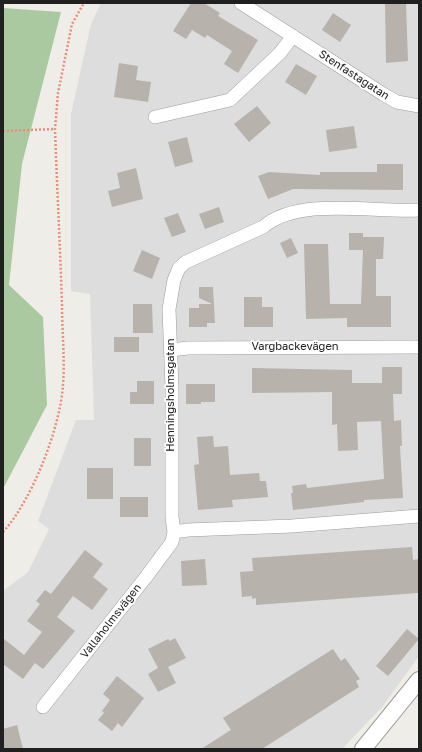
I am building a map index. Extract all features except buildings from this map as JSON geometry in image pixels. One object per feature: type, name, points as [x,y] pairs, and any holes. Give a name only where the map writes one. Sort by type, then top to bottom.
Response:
[{"type":"street","name":"Stenfastagatan","points":[[241,3],[397,102],[419,106]]},
{"type":"street","points":[[155,117],[230,100],[280,53],[293,36]]},
{"type":"street","name":"Henningsholmsgatan","points":[[174,532],[172,517],[171,350],[169,309],[174,280],[179,268],[191,258],[263,227],[271,220],[311,208],[419,210]]},
{"type":"street","name":"Vargbackevägen","points":[[171,350],[188,348],[419,347]]},
{"type":"street","points":[[174,532],[188,530],[292,526],[419,516]]},
{"type":"street","name":"Vallaholmsvägen","points":[[42,707],[146,577],[172,542],[174,532]]},
{"type":"street","points":[[363,749],[419,680]]},
{"type":"path","points":[[3,532],[11,524],[24,502],[42,466],[51,442],[63,387],[55,129],[58,93],[72,24],[84,3]]},
{"type":"path","points":[[3,131],[55,129]]},
{"type":"shaded area","points":[[101,3],[419,3],[419,656],[383,706],[342,749],[3,749],[3,591],[28,572],[49,529],[38,521],[76,420],[94,420],[90,294],[71,291],[71,114],[91,24]]},
{"type":"green space","points":[[3,8],[61,12],[22,164],[9,285],[43,317],[47,405],[3,489]]}]
